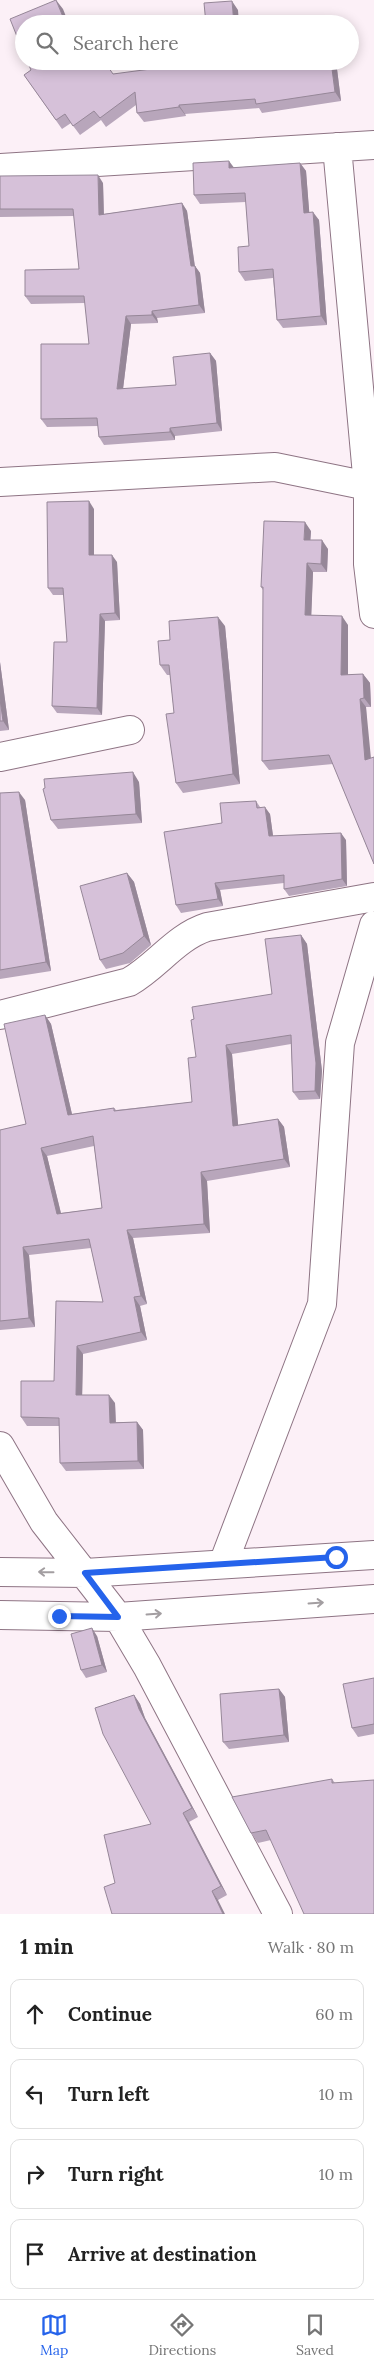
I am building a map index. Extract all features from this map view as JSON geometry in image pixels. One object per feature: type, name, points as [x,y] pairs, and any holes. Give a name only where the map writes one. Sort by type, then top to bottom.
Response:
[{"type":"street","points":[[0,168],[374,145]]},
{"type":"street","points":[[337,147],[368,486],[368,564],[374,614]]},
{"type":"street","points":[[0,482],[275,467],[368,486]]},
{"type":"street","points":[[0,757],[130,730]]},
{"type":"street","points":[[0,1015],[128,982],[147,972],[190,933],[207,927],[374,897]]},
{"type":"street","points":[[223,1564],[322,1304],[340,1044],[374,925]]},
{"type":"street","points":[[0,1446],[44,1522],[118,1617],[278,1914]]},
{"type":"street","points":[[0,1572],[85,1573],[374,1555]]},
{"type":"street","points":[[0,1615],[118,1617],[374,1599]]},
{"type":"building","points":[[56,0],[62,15],[20,15]]},
{"type":"building","points":[[232,1],[233,15],[205,15],[204,3]]},
{"type":"building","points":[[15,17],[15,32],[10,19]]},
{"type":"building","points":[[31,70],[110,70],[113,74],[143,70],[332,70],[335,92],[256,104],[255,99],[179,105],[179,107],[137,113],[135,92],[100,118],[94,111],[73,126],[65,114],[56,120],[24,75]]},
{"type":"building","points":[[229,161],[229,168],[300,163],[304,213],[313,212],[321,316],[277,320],[273,269],[239,272],[238,247],[249,246],[245,193],[194,195],[193,163]]},
{"type":"building","points":[[98,175],[99,215],[182,203],[191,266],[195,266],[199,305],[152,311],[152,315],[126,316],[117,389],[176,385],[173,357],[210,353],[217,423],[170,428],[170,432],[99,437],[97,418],[41,419],[41,344],[89,344],[84,296],[25,296],[25,270],[79,269],[73,209],[0,209],[0,176]]},
{"type":"building","points":[[89,501],[89,555],[112,555],[115,613],[100,614],[97,708],[52,706],[54,642],[67,642],[63,588],[48,588],[47,502]]},
{"type":"building","points":[[264,521],[305,522],[304,540],[322,540],[321,564],[307,563],[305,615],[342,616],[341,675],[363,674],[364,698],[360,699],[365,760],[374,757],[374,864],[329,755],[262,761],[263,587],[261,587]]},
{"type":"building","points":[[218,617],[233,774],[176,783],[166,714],[174,713],[169,665],[160,665],[158,641],[170,640],[169,621]]},
{"type":"building","points":[[0,699],[3,721],[0,721]]},
{"type":"building","points":[[133,772],[136,814],[51,820],[43,789],[45,788],[44,779]]},
{"type":"building","points":[[19,792],[46,962],[0,970],[0,793]]},
{"type":"building","points":[[256,801],[257,808],[265,807],[269,836],[341,833],[342,879],[284,889],[284,875],[215,883],[218,899],[176,905],[164,832],[222,823],[220,803]]},
{"type":"building","points":[[127,873],[144,936],[123,953],[100,960],[80,886]]},
{"type":"building","points":[[301,935],[316,1063],[315,1091],[293,1092],[291,1035],[226,1045],[233,1126],[278,1119],[284,1159],[201,1172],[204,1224],[127,1230],[141,1296],[134,1297],[141,1332],[77,1346],[76,1395],[109,1395],[110,1423],[137,1422],[138,1461],[60,1463],[59,1418],[21,1417],[21,1381],[54,1381],[56,1301],[103,1302],[89,1239],[23,1247],[29,1318],[0,1321],[0,1130],[26,1124],[4,1024],[45,1015],[68,1115],[114,1108],[114,1111],[192,1102],[188,1058],[196,1057],[191,1020],[194,1019],[192,1007],[272,994],[265,939]],"holes":[[[93,1136],[102,1208],[57,1214],[41,1148]]]},
{"type":"building","points":[[92,1628],[102,1665],[81,1670],[71,1634]]},
{"type":"building","points":[[374,1678],[374,1724],[352,1728],[343,1684]]},
{"type":"building","points":[[279,1689],[284,1735],[223,1742],[220,1694]]},
{"type":"building","points":[[134,1695],[139,1709],[192,1808],[183,1813],[221,1886],[212,1891],[223,1914],[112,1914],[104,1887],[115,1883],[104,1835],[151,1824],[103,1734],[95,1708]]},
{"type":"building","points":[[332,1779],[332,1783],[374,1780],[374,1914],[304,1914],[266,1830],[251,1833],[232,1797]]},
{"type":"route","points":[[59,1616],[118,1617],[85,1573],[336,1557]]}]
